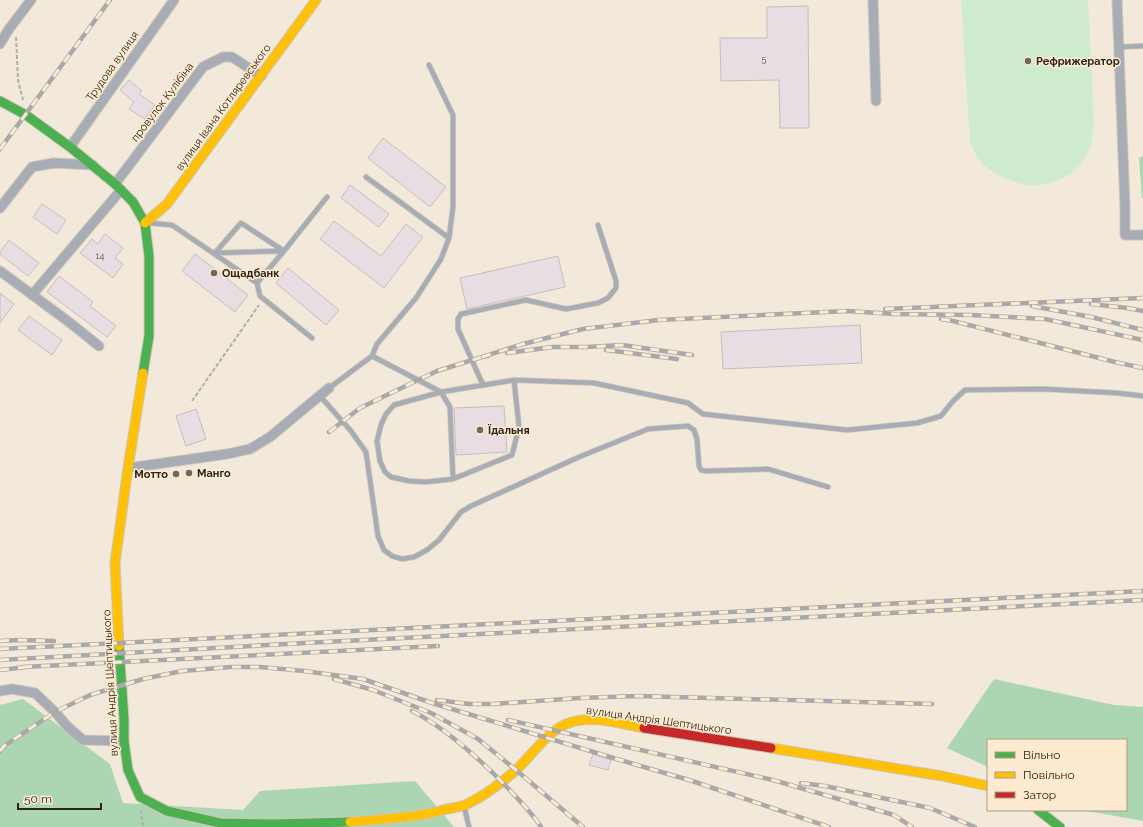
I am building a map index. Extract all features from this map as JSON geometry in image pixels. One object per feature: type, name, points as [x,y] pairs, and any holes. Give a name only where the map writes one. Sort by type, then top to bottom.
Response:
[{"type":"main road","name":"вулиця Івана Котляревського","points":[[145,223],[167,204],[316,0]]},
{"type":"main road","name":"вулиця Андрія Шептицького","points":[[0,101],[26,115],[93,165],[133,202],[145,223],[149,256],[149,336],[128,468],[115,563],[124,741],[128,770],[140,797],[167,811],[220,823],[340,823],[402,818],[433,813],[464,805],[483,795],[516,770],[554,731],[565,724],[580,720],[596,720],[934,774],[987,786]]},
{"type":"main road","points":[[1039,811],[1060,827]]},
{"type":"street","points":[[0,44],[9,29],[32,0]]},
{"type":"street","name":"Трудова вулиця","points":[[70,147],[174,0]]},
{"type":"street","points":[[873,0],[876,101]]},
{"type":"street","points":[[1117,0],[1125,235],[1143,235]]},
{"type":"street","name":"провулок Кулібіна","points":[[118,187],[203,66],[223,57],[232,58],[261,76]]},
{"type":"street","points":[[0,208],[32,166],[54,163],[93,165]]},
{"type":"street","points":[[32,295],[118,187]]},
{"type":"street","points":[[0,271],[100,346]]},
{"type":"street","points":[[128,468],[227,454],[250,448],[270,438],[329,388]]},
{"type":"street","points":[[0,691],[12,689],[35,693],[68,727],[83,740],[124,741]]},
{"type":"lane","points":[[1119,47],[1143,46]]},
{"type":"lane","points":[[329,388],[372,356],[377,344],[416,298],[441,259],[449,238],[453,207],[453,115],[429,65]]},
{"type":"lane","points":[[366,177],[449,238]]},
{"type":"lane","points":[[257,283],[327,198]]},
{"type":"lane","points":[[215,253],[241,222],[284,251]]},
{"type":"lane","points":[[145,223],[172,225],[215,253],[257,283],[260,296],[312,338]]},
{"type":"lane","points":[[482,385],[458,329],[458,319],[461,314],[526,300],[566,309],[598,303],[608,298],[616,288],[616,282],[598,225]]},
{"type":"lane","points":[[215,253],[284,251]]},
{"type":"lane","points":[[372,356],[441,392],[450,407],[453,479]]},
{"type":"lane","points":[[514,380],[519,427],[512,455],[453,479],[426,482],[408,481],[391,477],[385,472],[380,461],[377,441],[381,425],[386,414],[394,405],[441,392],[514,380],[594,383],[688,403],[703,414],[847,430],[918,424],[940,416],[965,390],[1044,389],[1143,396]]},
{"type":"lane","points":[[320,396],[351,431],[366,452],[378,536],[384,550],[392,556],[402,558],[414,557],[427,550],[439,540],[461,512],[471,506],[579,457],[648,429],[688,426],[694,430],[697,439],[699,466],[701,470],[768,469],[828,487]]},
{"type":"lane","points":[[464,805],[469,827]]},
{"type":"path","points":[[9,29],[15,34],[18,80],[26,115]]},
{"type":"path","points":[[192,401],[263,299]]},
{"type":"green space","name":"Рефрижератор","points":[[961,0],[1088,0],[1094,123],[1090,148],[1086,157],[1072,173],[1056,181],[1040,185],[1031,185],[1008,180],[1000,176],[984,165],[977,157],[970,142]]},
{"type":"green space","points":[[1143,156],[1143,198],[1142,198],[1139,158]]},
{"type":"green space","points":[[994,679],[1114,705],[1143,707],[1143,821],[1088,811],[1127,811],[1127,739],[987,739],[987,767],[947,748]]},
{"type":"green space","points":[[23,699],[110,764],[123,803],[243,810],[260,791],[415,781],[454,827],[0,827],[0,705]]},
{"type":"building","points":[[808,6],[809,128],[780,128],[779,80],[721,81],[720,38],[767,38],[767,7]]},
{"type":"building","points":[[129,80],[142,91],[139,94],[155,105],[145,119],[129,109],[134,102],[120,90]]},
{"type":"building","points":[[383,138],[446,187],[430,207],[368,158]]},
{"type":"building","points":[[350,185],[389,214],[379,227],[341,198]]},
{"type":"building","points":[[42,204],[66,220],[57,234],[33,217]]},
{"type":"building","points":[[334,221],[381,256],[406,224],[423,237],[384,288],[320,239]]},
{"type":"building","points":[[105,234],[123,248],[115,258],[123,264],[113,278],[80,253],[92,239],[98,244]]},
{"type":"building","points":[[9,240],[39,263],[28,276],[0,254]]},
{"type":"building","points":[[195,254],[248,295],[235,312],[182,271]]},
{"type":"building","points":[[558,256],[565,287],[467,309],[460,278]]},
{"type":"building","points":[[288,268],[339,310],[326,325],[276,283]]},
{"type":"building","points":[[59,276],[93,302],[90,306],[116,326],[107,337],[47,292]]},
{"type":"building","points":[[0,293],[14,304],[0,323]]},
{"type":"building","points":[[29,316],[62,340],[52,355],[18,330]]},
{"type":"building","points":[[860,325],[862,363],[723,369],[721,332]]},
{"type":"building","name":"Їдальня","points":[[504,406],[507,452],[456,455],[454,408]]},
{"type":"building","points":[[196,409],[206,439],[186,446],[176,416]]},
{"type":"building","points":[[593,754],[611,760],[608,770],[589,765]]},
{"type":"railway","points":[[0,149],[110,0]]},
{"type":"railway","points":[[885,309],[1143,298]]},
{"type":"railway","points":[[1091,304],[1143,311]]},
{"type":"railway","points":[[1032,306],[1091,317],[1143,330]]},
{"type":"railway","points":[[482,357],[523,344],[583,329],[659,320],[848,311],[1045,319],[1143,340]]},
{"type":"railway","points":[[941,319],[1143,368]]},
{"type":"railway","points":[[507,353],[553,347],[622,345],[692,355]]},
{"type":"railway","points":[[606,350],[677,359]]},
{"type":"railway","points":[[329,432],[360,408],[418,380],[437,371],[488,356]]},
{"type":"railway","points":[[0,649],[1143,591]]},
{"type":"railway","points":[[0,660],[1143,600]]},
{"type":"railway","points":[[0,641],[54,641]]},
{"type":"railway","points":[[23,667],[438,646]]},
{"type":"railway","points":[[0,670],[27,667]]},
{"type":"railway","points":[[0,751],[4,746],[55,712],[90,695],[143,679],[182,671],[231,667],[260,667],[304,671],[363,679],[432,703],[689,780],[829,827]]},
{"type":"railway","points":[[334,679],[373,690],[431,713],[478,739],[583,827]]},
{"type":"railway","points":[[437,700],[469,704],[493,704],[638,696],[932,704]]},
{"type":"railway","points":[[412,711],[436,725],[470,752],[517,798],[541,827]]},
{"type":"railway","points":[[508,720],[773,780],[894,815],[912,827]]},
{"type":"railway","points":[[801,783],[825,786],[930,808],[975,827]]},
{"type":"traffic: fast","points":[[0,101],[26,115],[70,147],[115,184],[133,202],[145,223],[149,256],[149,336],[143,373]]},
{"type":"traffic: fast","points":[[119,646],[124,741],[128,770],[140,797],[167,811],[220,823],[274,824],[350,822]]},
{"type":"traffic: fast","points":[[1039,811],[1060,827]]},
{"type":"traffic: slow","points":[[145,223],[167,204],[316,0]]},
{"type":"traffic: slow","points":[[119,646],[115,563],[143,373]]},
{"type":"traffic: slow","points":[[350,822],[411,816],[435,812],[472,802],[503,781],[515,771],[544,740],[552,733],[570,722],[597,720],[644,728]]},
{"type":"traffic: slow","points":[[771,748],[942,776],[987,786]]},
{"type":"traffic: jam","points":[[644,728],[771,748]]},
{"type":"place","name":"Рефрижератор","points":[[1028,61]]},
{"type":"place","name":"Ощадбанк","points":[[214,273]]},
{"type":"place","name":"Їдальня","points":[[480,430]]},
{"type":"place","name":"Манго","points":[[189,473]]},
{"type":"place","name":"Мотто","points":[[176,474]]}]
